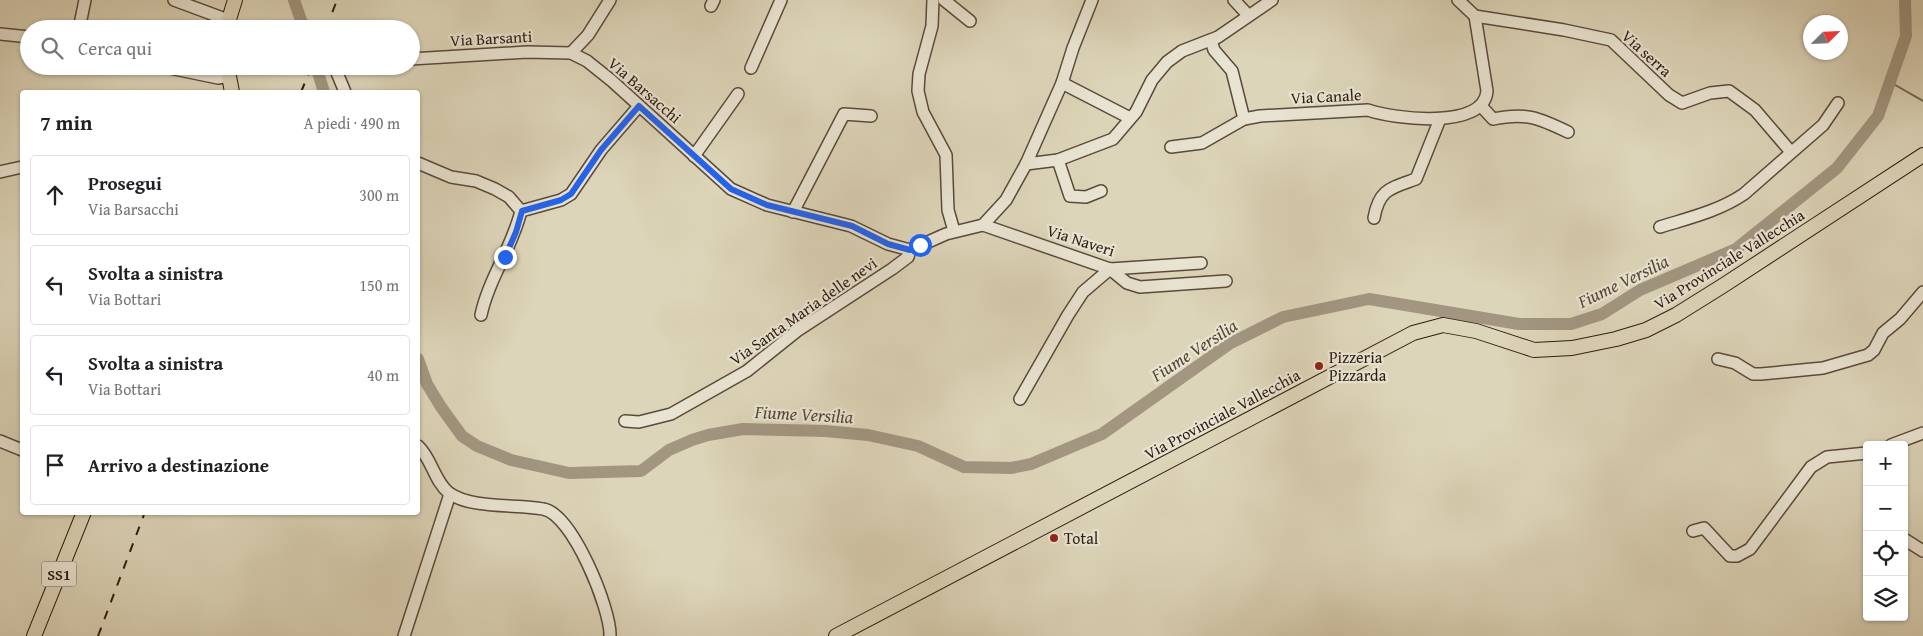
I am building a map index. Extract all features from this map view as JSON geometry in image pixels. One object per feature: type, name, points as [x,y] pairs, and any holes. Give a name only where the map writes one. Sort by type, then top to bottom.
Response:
[{"type":"main road","points":[[228,20],[235,0]]},
{"type":"main road","points":[[229,75],[232,90]]},
{"type":"main road","name":"Via Provinciale Vallecchia","points":[[836,636],[1413,333],[1443,325],[1476,331],[1534,350],[1572,348],[1616,339],[1646,330],[1676,315],[1724,285],[1923,155]]},
{"type":"main road","name":"SS1","points":[[34,636],[83,515]]},
{"type":"street","points":[[82,20],[85,0]]},
{"type":"street","points":[[174,0],[218,20]]},
{"type":"street","points":[[571,53],[588,35],[610,0]]},
{"type":"street","points":[[751,68],[781,0]]},
{"type":"street","points":[[933,0],[932,26],[919,74],[918,91],[923,112],[946,155],[948,210],[954,231]]},
{"type":"street","points":[[944,0],[970,22]]},
{"type":"street","points":[[983,226],[1006,200],[1026,164],[1062,83],[1073,48],[1092,0]]},
{"type":"street","points":[[1234,0],[1248,15]]},
{"type":"street","points":[[1026,164],[1058,160],[1114,139],[1136,112],[1160,68],[1182,51],[1211,40],[1272,0]]},
{"type":"street","points":[[1458,0],[1475,16],[1488,91],[1487,99],[1481,106],[1492,119],[1514,114],[1528,115],[1568,132]]},
{"type":"street","name":"Via serra","points":[[1475,16],[1564,30],[1611,40],[1675,100],[1682,103],[1720,91],[1730,91],[1756,110],[1791,152]]},
{"type":"street","points":[[0,34],[20,36]]},
{"type":"street","points":[[1211,40],[1214,50],[1232,71],[1244,119]]},
{"type":"street","name":"Via Barsanti","points":[[420,58],[527,52],[571,53]]},
{"type":"street","name":"Via Barsacchi","points":[[571,53],[586,61],[612,81],[731,189],[767,205],[852,226],[888,244],[910,250]]},
{"type":"street","points":[[204,75],[218,78],[222,75]]},
{"type":"street","points":[[338,75],[344,90]]},
{"type":"street","points":[[1062,83],[1130,118]]},
{"type":"street","points":[[694,156],[738,94]]},
{"type":"street","points":[[1660,227],[1730,203],[1744,194],[1823,125],[1838,103]]},
{"type":"street","points":[[522,211],[561,200],[571,194],[601,150],[639,106]]},
{"type":"street","name":"Via Canale","points":[[1171,147],[1202,143],[1244,119],[1368,110],[1383,115],[1440,119],[1476,112],[1481,106]]},
{"type":"street","points":[[793,212],[844,114],[871,116]]},
{"type":"street","points":[[1374,218],[1376,204],[1383,193],[1416,179],[1440,119]]},
{"type":"street","points":[[1058,160],[1070,196],[1086,197],[1101,190]]},
{"type":"street","points":[[420,164],[451,177],[476,181],[509,197],[522,211]]},
{"type":"street","points":[[0,172],[20,167]]},
{"type":"street","points":[[481,315],[484,298],[516,232],[522,211]]},
{"type":"street","name":"Via Santa Maria delle nevi","points":[[625,421],[639,422],[671,414],[747,370],[797,331],[892,269],[908,257],[910,250],[954,231],[983,226]]},
{"type":"street","name":"Via Naveri","points":[[983,226],[1110,269],[1201,263]]},
{"type":"street","points":[[1020,399],[1040,360],[1083,292],[1110,269],[1127,283],[1140,287],[1226,280]]},
{"type":"street","points":[[1718,359],[1735,363],[1753,374],[1761,374],[1823,368],[1868,355],[1874,350],[1883,333],[1900,320],[1923,292]]},
{"type":"street","points":[[1902,441],[1923,434]]},
{"type":"street","points":[[0,441],[20,449]]},
{"type":"street","points":[[420,448],[425,453],[440,482],[450,494],[497,506],[543,509],[552,512],[562,521],[582,554],[604,605],[610,628],[610,636]]},
{"type":"street","points":[[1693,531],[1704,528],[1730,556],[1737,556],[1750,549],[1811,467],[1827,457],[1863,453]]},
{"type":"street","points":[[404,636],[450,494]]},
{"type":"street","points":[[1908,542],[1923,551]]},
{"type":"waterway","name":"Fiume Versilia","points":[[294,0],[301,20]]},
{"type":"waterway","name":"Fiume Versilia","points":[[420,365],[427,384],[462,436],[477,446],[511,460],[569,473],[641,471],[669,450],[692,440],[708,435],[743,429],[825,431],[868,435],[918,446],[964,467],[1011,468],[1031,464],[1102,434],[1229,344],[1283,317],[1369,299],[1519,324],[1571,324],[1602,314],[1640,290],[1736,249],[1837,168],[1878,116],[1906,36],[1905,0]]},
{"type":"waterway","name":"Fiume Versilia","points":[[319,75],[323,90]]},
{"type":"waterway","points":[[1890,82],[1923,101]]},
{"type":"railway","points":[[329,20],[337,0]]},
{"type":"railway","points":[[302,90],[308,75]]},
{"type":"railway","points":[[98,636],[144,515]]},
{"type":"place","name":"Pizzeria Pizzarda","points":[[1319,366]]},
{"type":"place","name":"Total","points":[[1054,538]]},
{"type":"route","points":[[505,257],[516,232],[522,211],[568,197],[601,150],[639,106],[715,176],[731,189],[748,198],[793,212],[852,226],[888,244],[910,250],[920,245]]}]
